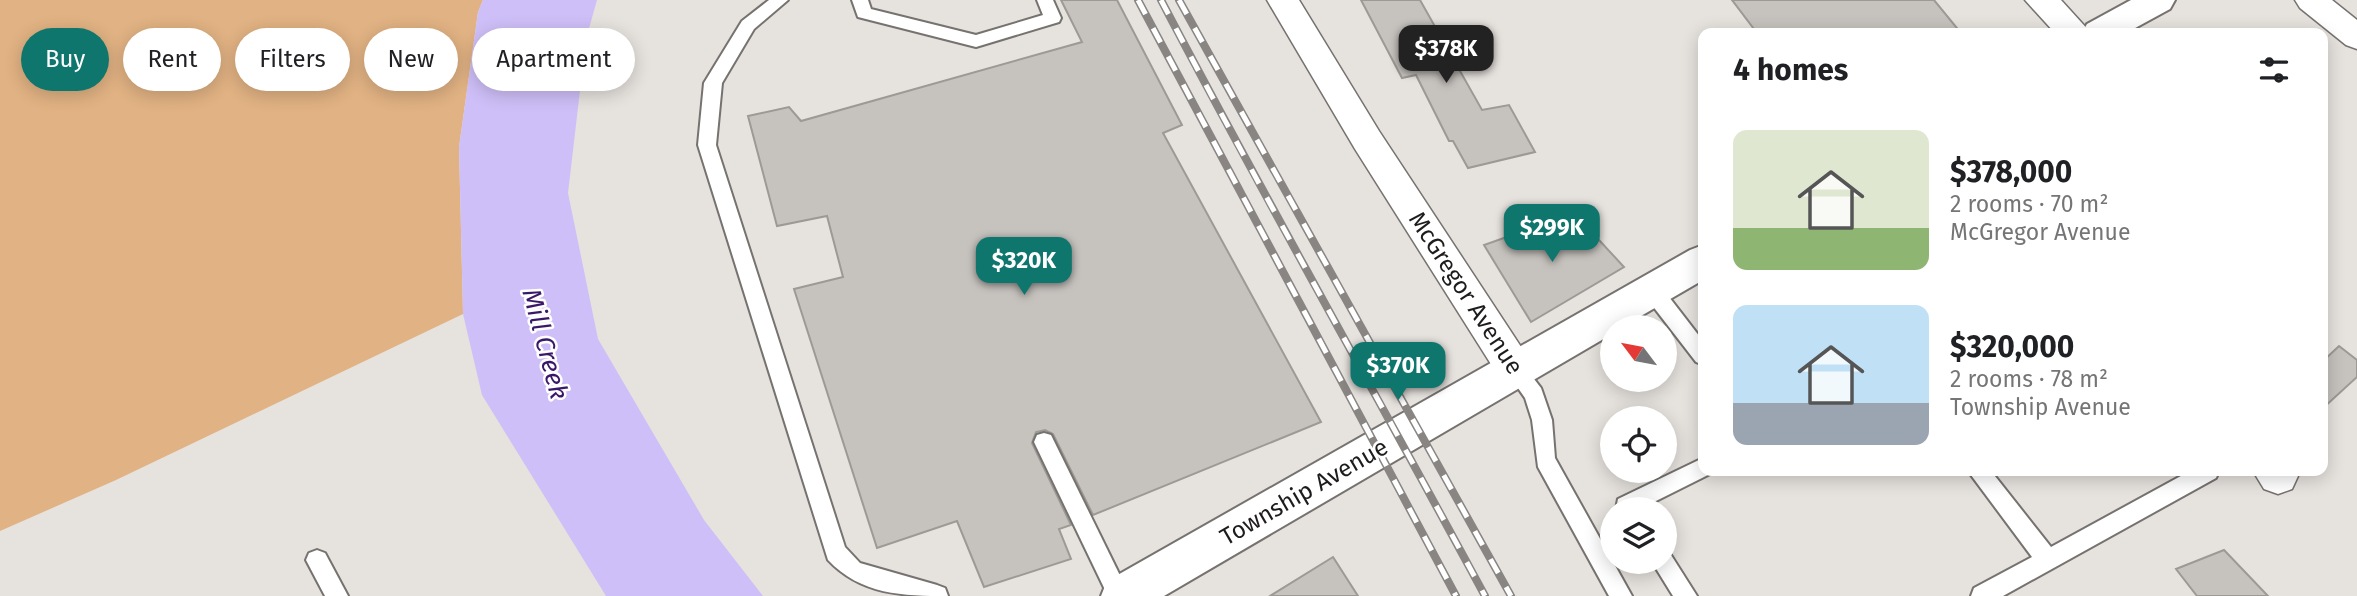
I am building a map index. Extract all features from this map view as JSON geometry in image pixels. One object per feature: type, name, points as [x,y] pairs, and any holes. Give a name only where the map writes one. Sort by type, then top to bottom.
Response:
[{"type":"main road","points":[[2108,28],[2158,0]]},
{"type":"main road","name":"Township Avenue","points":[[1121,596],[1698,264]]},
{"type":"street","name":"McGregor Avenue","points":[[1283,0],[1367,140],[1514,368]]},
{"type":"street","points":[[2042,0],[2069,28]]},
{"type":"street","points":[[2311,0],[2357,37]]},
{"type":"lane","points":[[780,0],[748,25],[713,83],[707,145],[836,553],[853,570],[937,596]]},
{"type":"lane","points":[[860,0],[864,13],[976,41],[1054,18],[1045,0]]},
{"type":"lane","points":[[1652,290],[1695,334]]},
{"type":"lane","name":"McGregor Avenue","points":[[1514,368],[1534,394],[1542,420],[1545,460],[1621,596]]},
{"type":"lane","points":[[1045,442],[1121,596]]},
{"type":"lane","points":[[1643,497],[1698,470]]},
{"type":"lane","points":[[1982,476],[2048,560]]},
{"type":"lane","points":[[1982,596],[2200,476]]},
{"type":"lane","points":[[317,560],[337,596]]},
{"type":"lane","points":[[1671,574],[1686,596]]},
{"type":"shaded area","points":[[0,0],[483,0],[476,28],[472,28],[472,55],[459,147],[463,314],[116,480],[0,531]]},
{"type":"water","points":[[483,0],[597,0],[589,28],[476,28]]},
{"type":"water","name":"Mill Creek","points":[[472,55],[472,91],[580,91],[568,193],[598,339],[704,520],[763,596],[606,596],[482,395],[463,314],[459,147]]},
{"type":"building","points":[[1061,0],[1117,0],[1182,125],[1163,133],[1321,422],[1093,515],[1053,434],[1045,430],[1036,432],[1032,443],[1071,525],[1059,529],[1071,559],[984,587],[957,521],[877,548],[794,289],[843,277],[827,216],[777,226],[748,116],[789,107],[801,121],[1082,42]]},
{"type":"building","points":[[1361,0],[1420,0],[1482,110],[1509,105],[1535,152],[1468,168],[1453,141],[1449,141],[1416,75],[1402,78]]},
{"type":"building","points":[[1732,0],[1934,0],[1957,28],[1753,28]]},
{"type":"building","points":[[1574,213],[1624,267],[1531,322],[1484,245]]},
{"type":"building","points":[[2339,346],[2357,360],[2357,377],[2328,404],[2328,356]]},
{"type":"building","points":[[2224,550],[2268,596],[2197,596],[2176,569]]},
{"type":"building","points":[[1333,557],[1358,596],[1270,596]]},
{"type":"railway","points":[[1138,0],[1456,596]]},
{"type":"railway","points":[[1161,0],[1485,596]]},
{"type":"railway","points":[[1179,0],[1511,596]]}]
